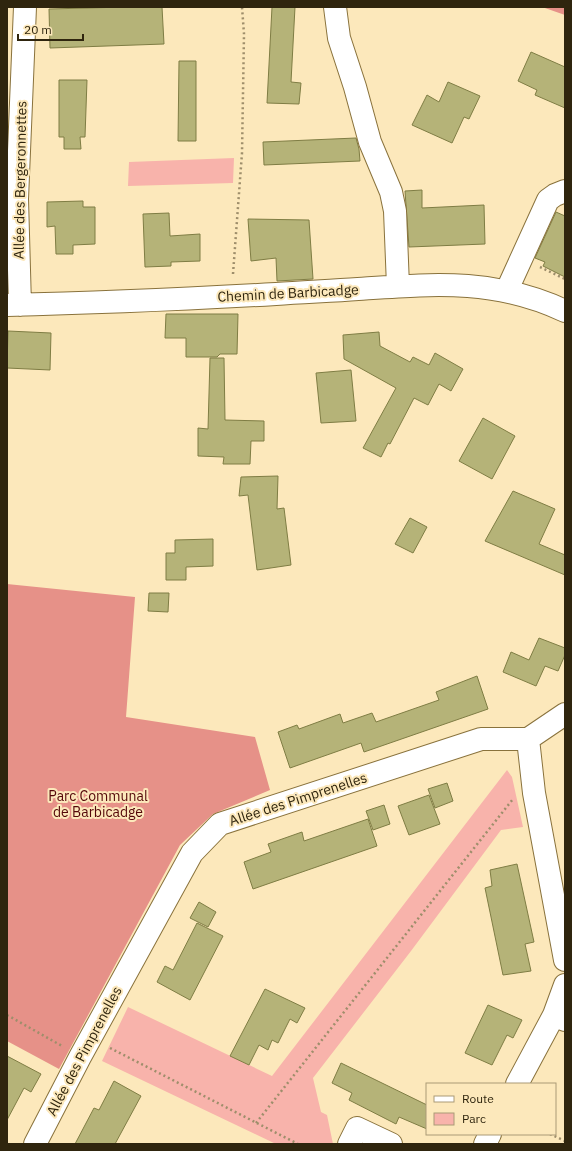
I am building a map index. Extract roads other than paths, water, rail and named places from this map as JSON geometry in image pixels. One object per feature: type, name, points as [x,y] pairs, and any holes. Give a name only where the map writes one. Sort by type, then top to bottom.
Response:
[{"type":"street","name":"Allée des Bergeronnettes","points":[[13,305],[25,7]]},
{"type":"street","points":[[335,7],[339,38],[355,87],[370,142],[391,192],[394,211],[398,286]]},
{"type":"street","points":[[507,290],[548,200],[565,191]]},
{"type":"street","name":"Chemin de Barbicadge","points":[[13,305],[236,296],[456,284],[507,290],[544,301],[565,311]]},
{"type":"street","points":[[565,714],[528,739],[534,793],[565,960]]},
{"type":"street","name":"Allée des Pimprenelles","points":[[35,1144],[85,1047],[192,853],[220,824],[480,739],[528,739]]},
{"type":"street","points":[[518,1083],[560,1017],[565,985]]},
{"type":"street","points":[[349,1144],[356,1128],[391,1144]]},
{"type":"street","points":[[485,1144],[490,1135]]},
{"type":"park label","name":"Parc Communal de Barbicadge","points":[[98,804]]}]
